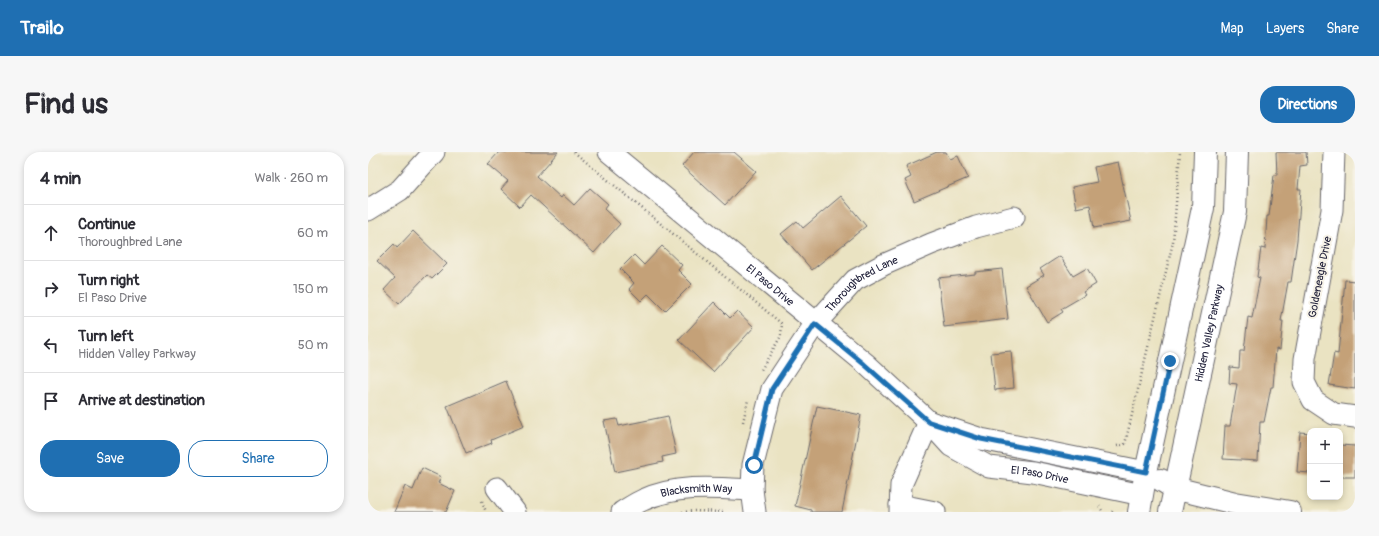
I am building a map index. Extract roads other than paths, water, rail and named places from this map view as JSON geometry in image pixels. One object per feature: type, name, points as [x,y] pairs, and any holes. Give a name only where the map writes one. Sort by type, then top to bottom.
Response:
[{"type":"main road","points":[[1140,503],[1203,208],[1205,152]]},
{"type":"main road","name":"Hidden Valley Parkway","points":[[1170,512],[1235,212],[1237,152]]},
{"type":"main road","points":[[1146,472],[1174,488],[1235,503],[1290,512]]},
{"type":"main road","points":[[1140,503],[1174,488]]},
{"type":"street","points":[[368,210],[400,190],[434,152]]},
{"type":"street","name":"El Paso Drive","points":[[609,152],[864,364],[929,422],[951,446],[989,467],[1033,472],[1140,503]]},
{"type":"street","name":"Goldeneagle Drive","points":[[1334,152],[1332,210],[1305,359],[1304,382],[1313,400],[1334,414],[1355,417]]},
{"type":"street","name":"Thoroughbred Lane","points":[[754,512],[752,490],[754,465],[772,389],[815,324],[855,280],[884,265],[932,244],[976,227],[1014,216]]},
{"type":"street","points":[[929,422],[901,485],[900,508],[935,512]]},
{"type":"street","name":"El Paso Drive","points":[[929,422],[981,439],[1146,472]]},
{"type":"street","points":[[497,488],[515,512]]},
{"type":"street","name":"Blacksmith Way","points":[[622,512],[644,500],[671,491],[700,488],[752,490]]}]
